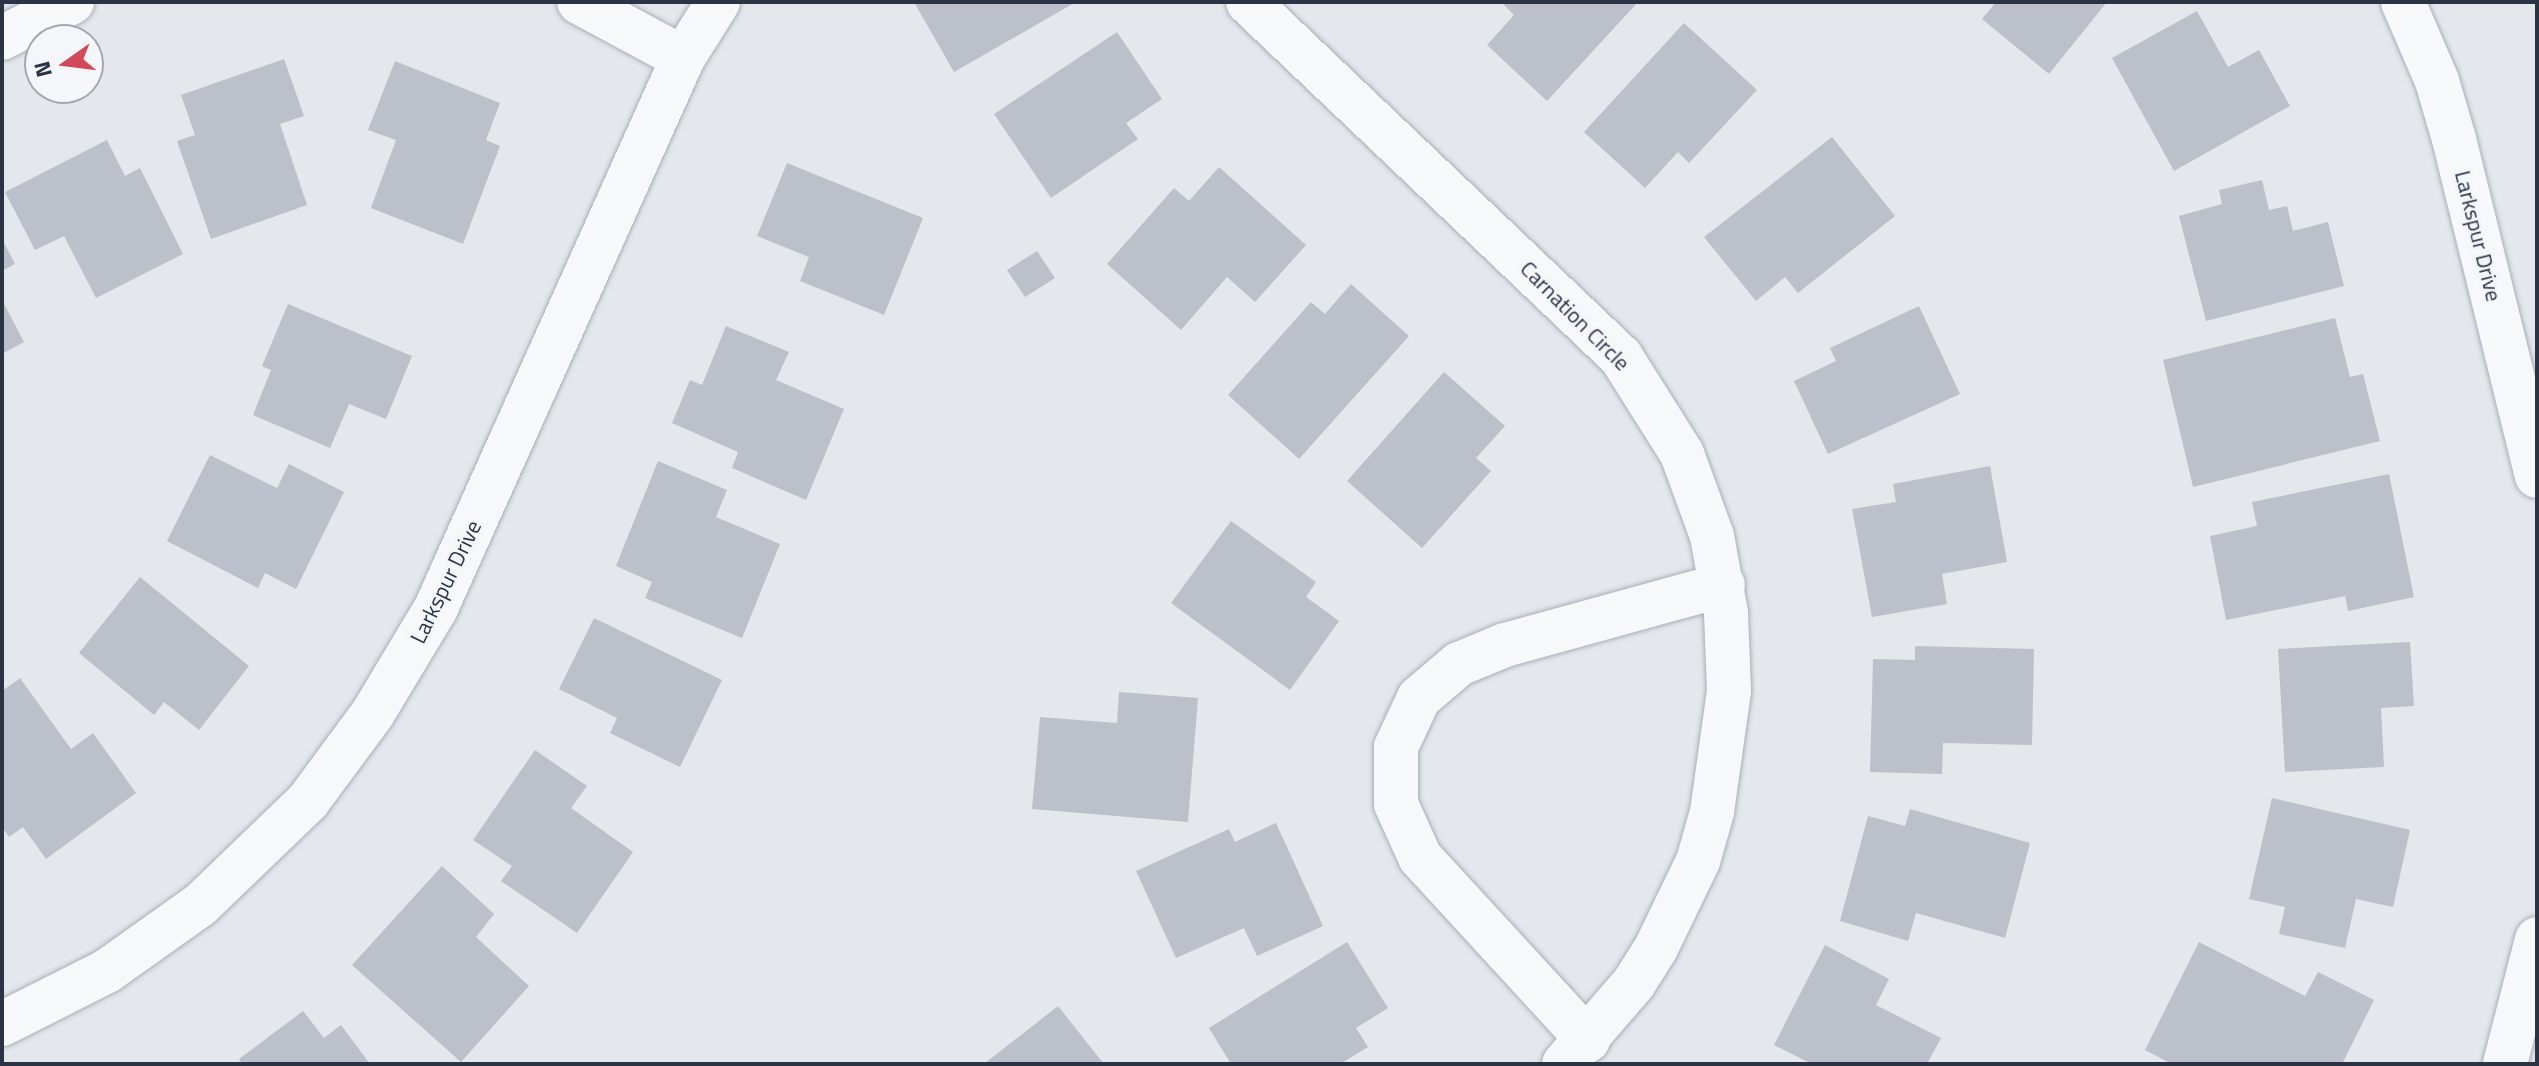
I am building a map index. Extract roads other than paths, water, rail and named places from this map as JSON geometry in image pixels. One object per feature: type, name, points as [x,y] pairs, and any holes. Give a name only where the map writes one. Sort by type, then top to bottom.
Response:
[{"type":"street","points":[[2,38],[72,2]]},
{"type":"street","points":[[579,2],[683,58]]},
{"type":"street","name":"Larkspur Drive","points":[[2,1024],[107,971],[200,905],[308,801],[373,713],[436,608],[683,58],[718,2]]},
{"type":"street","name":"Carnation Circle","points":[[1248,2],[1621,357],[1661,415],[1691,473],[1723,585],[1729,644],[1728,720],[1698,861],[1649,959],[1576,1052]]},
{"type":"street","name":"Larkspur Drive","points":[[2403,2],[2450,124],[2537,476]]},
{"type":"street","points":[[1576,1052],[1420,857],[1396,804],[1396,747],[1419,698],[1459,664],[1505,645],[1723,585]]},
{"type":"street","points":[[2505,1064],[2537,939]]}]
